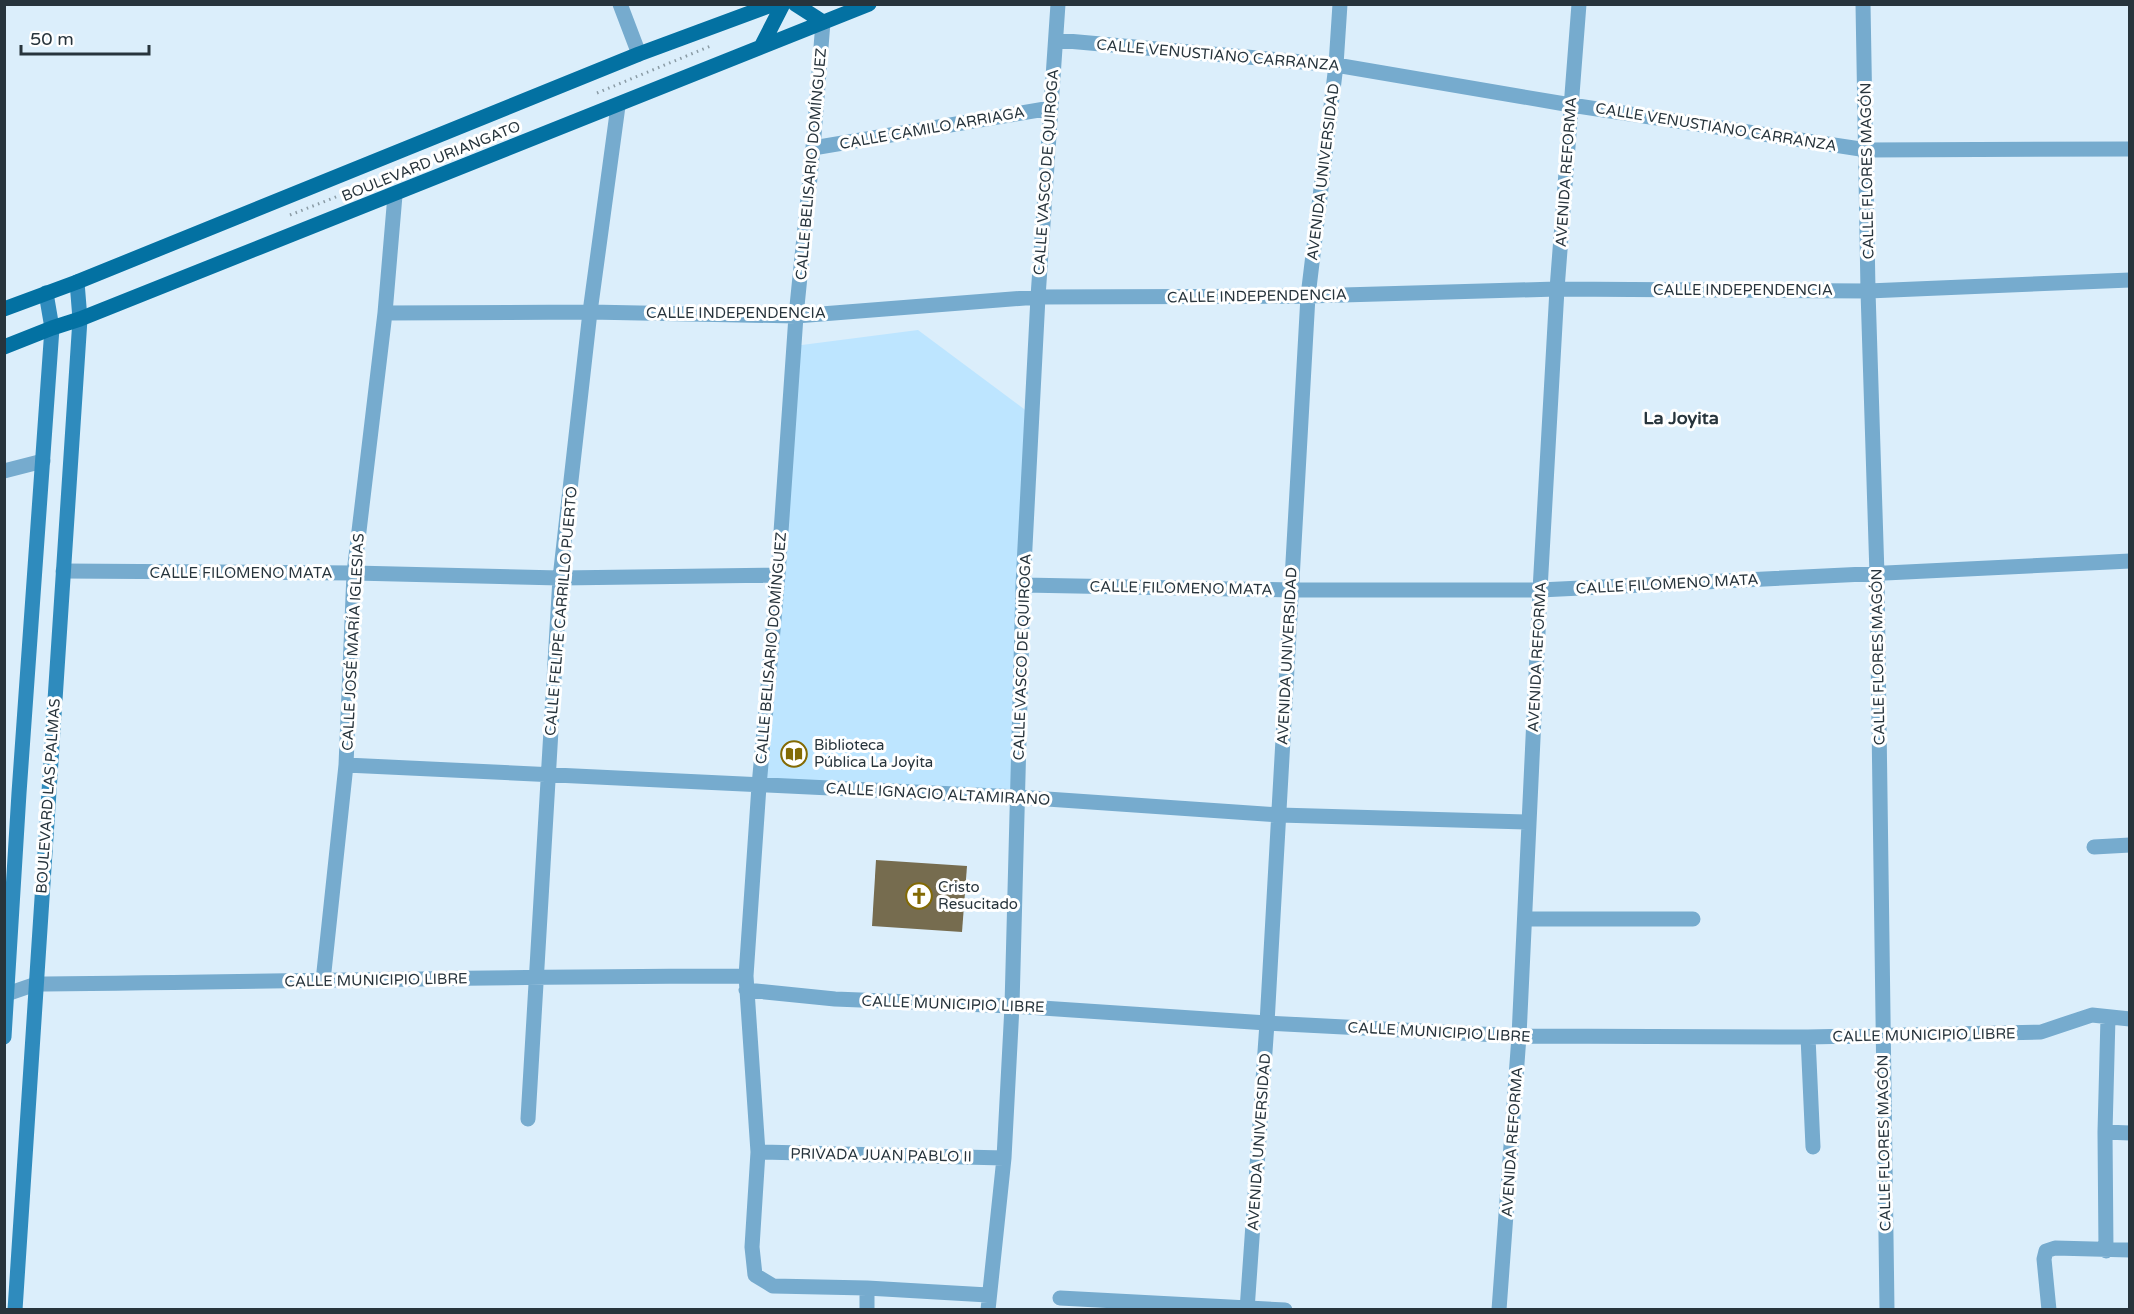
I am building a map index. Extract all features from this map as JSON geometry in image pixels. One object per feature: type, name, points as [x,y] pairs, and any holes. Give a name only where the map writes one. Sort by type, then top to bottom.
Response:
[{"type":"main road","name":"BOULEVARD URIANGATO","points":[[4,309],[77,282],[639,54],[774,4]]},
{"type":"main road","points":[[761,46],[783,4]]},
{"type":"main road","points":[[795,4],[823,22]]},
{"type":"main road","name":"BOULEVARD URIANGATO","points":[[4,347],[395,195],[869,4]]},
{"type":"street","points":[[620,4],[639,54]]},
{"type":"street","name":"CALLE VASCO DE QUIROGA","points":[[988,1302],[1004,1158],[1012,1006],[1023,585],[1038,297],[1058,4]]},
{"type":"street","name":"AVENIDA UNIVERSIDAD","points":[[1247,1308],[1267,1023],[1308,296],[1336,65],[1340,4]]},
{"type":"street","name":"AVENIDA REFORMA","points":[[1499,1310],[1520,1036],[1540,590],[1557,289],[1578,4]]},
{"type":"street","name":"CALLE FLORES MAGÓN","points":[[1863,4],[1868,291],[1877,575],[1887,1310]]},
{"type":"street","name":"CALLE BELISARIO DOMÍNGUEZ","points":[[823,22],[796,316],[746,983],[758,1152],[752,1247],[755,1275],[773,1286],[867,1288]]},
{"type":"street","name":"CALLE VENUSTIANO CARRANZA","points":[[1056,40],[1336,65],[1571,105],[1867,150],[2130,149]]},
{"type":"street","name":"CALLE FELIPE CARRILLO PUERTO","points":[[528,1119],[560,578],[590,312],[618,106]]},
{"type":"street","name":"CALLE CAMILO ARRIAGA","points":[[813,148],[1051,108]]},
{"type":"street","name":"CALLE JOSÉ MARÍA IGLESIAS","points":[[323,981],[346,765],[354,573],[385,314],[395,195]]},
{"type":"street","name":"CALLE INDEPENDENCIA","points":[[385,314],[590,312],[796,316],[1038,297],[1308,296],[1557,289],[1868,291],[2130,280]]},
{"type":"street","name":"BOULEVARD LAS PALMAS","points":[[15,1310],[80,319],[77,282]]},
{"type":"street","name":"BOULEVARD LAS PALMAS","points":[[4,1036],[52,328],[46,293]]},
{"type":"street","points":[[4,471],[43,461]]},
{"type":"street","name":"CALLE FILOMENO MATA","points":[[1023,585],[1291,590],[1540,590],[2130,561]]},
{"type":"street","name":"CALLE FILOMENO MATA","points":[[63,571],[354,573],[560,578],[778,575]]},
{"type":"street","name":"CALLE IGNACIO ALTAMIRANO","points":[[346,765],[1018,797],[1279,815],[1529,822]]},
{"type":"street","points":[[2094,847],[2130,845]]},
{"type":"street","points":[[1525,919],[1692,919]]},
{"type":"street","name":"CALLE MUNICIPIO LIBRE","points":[[6,995],[36,984],[536,976],[746,983],[835,999],[1012,1006],[1267,1023],[1520,1036],[1808,1037],[2041,1032],[2092,1015],[2130,1018]]},
{"type":"street","points":[[2106,1251],[2105,1132],[2108,1017]]},
{"type":"street","points":[[1808,1037],[1813,1147]]},
{"type":"street","points":[[2105,1132],[2130,1133]]},
{"type":"street","name":"PRIVADA JUAN PABLO II","points":[[758,1152],[1004,1158]]},
{"type":"street","points":[[2049,1310],[2044,1258],[2046,1251],[2055,1248],[2130,1250]]},
{"type":"street","points":[[867,1310],[867,1288],[988,1302]]},
{"type":"street","points":[[1059,1298],[1286,1310]]},
{"type":"path","points":[[596,94],[715,45]]},
{"type":"path","points":[[287,216],[530,120]]},
{"type":"shaded area","points":[[918,330],[1032,415],[1018,797],[759,786],[794,346]]},
{"type":"building","name":"Cristo Resucitado","points":[[876,860],[967,866],[962,932],[872,926]]},
{"type":"place","name":"Biblioteca Pública La Joyita","points":[[794,754]]},
{"type":"place","name":"Cristo Resucitado","points":[[919,896]]},
{"type":"district","name":"La Joyita","points":[[1681,418]]}]
